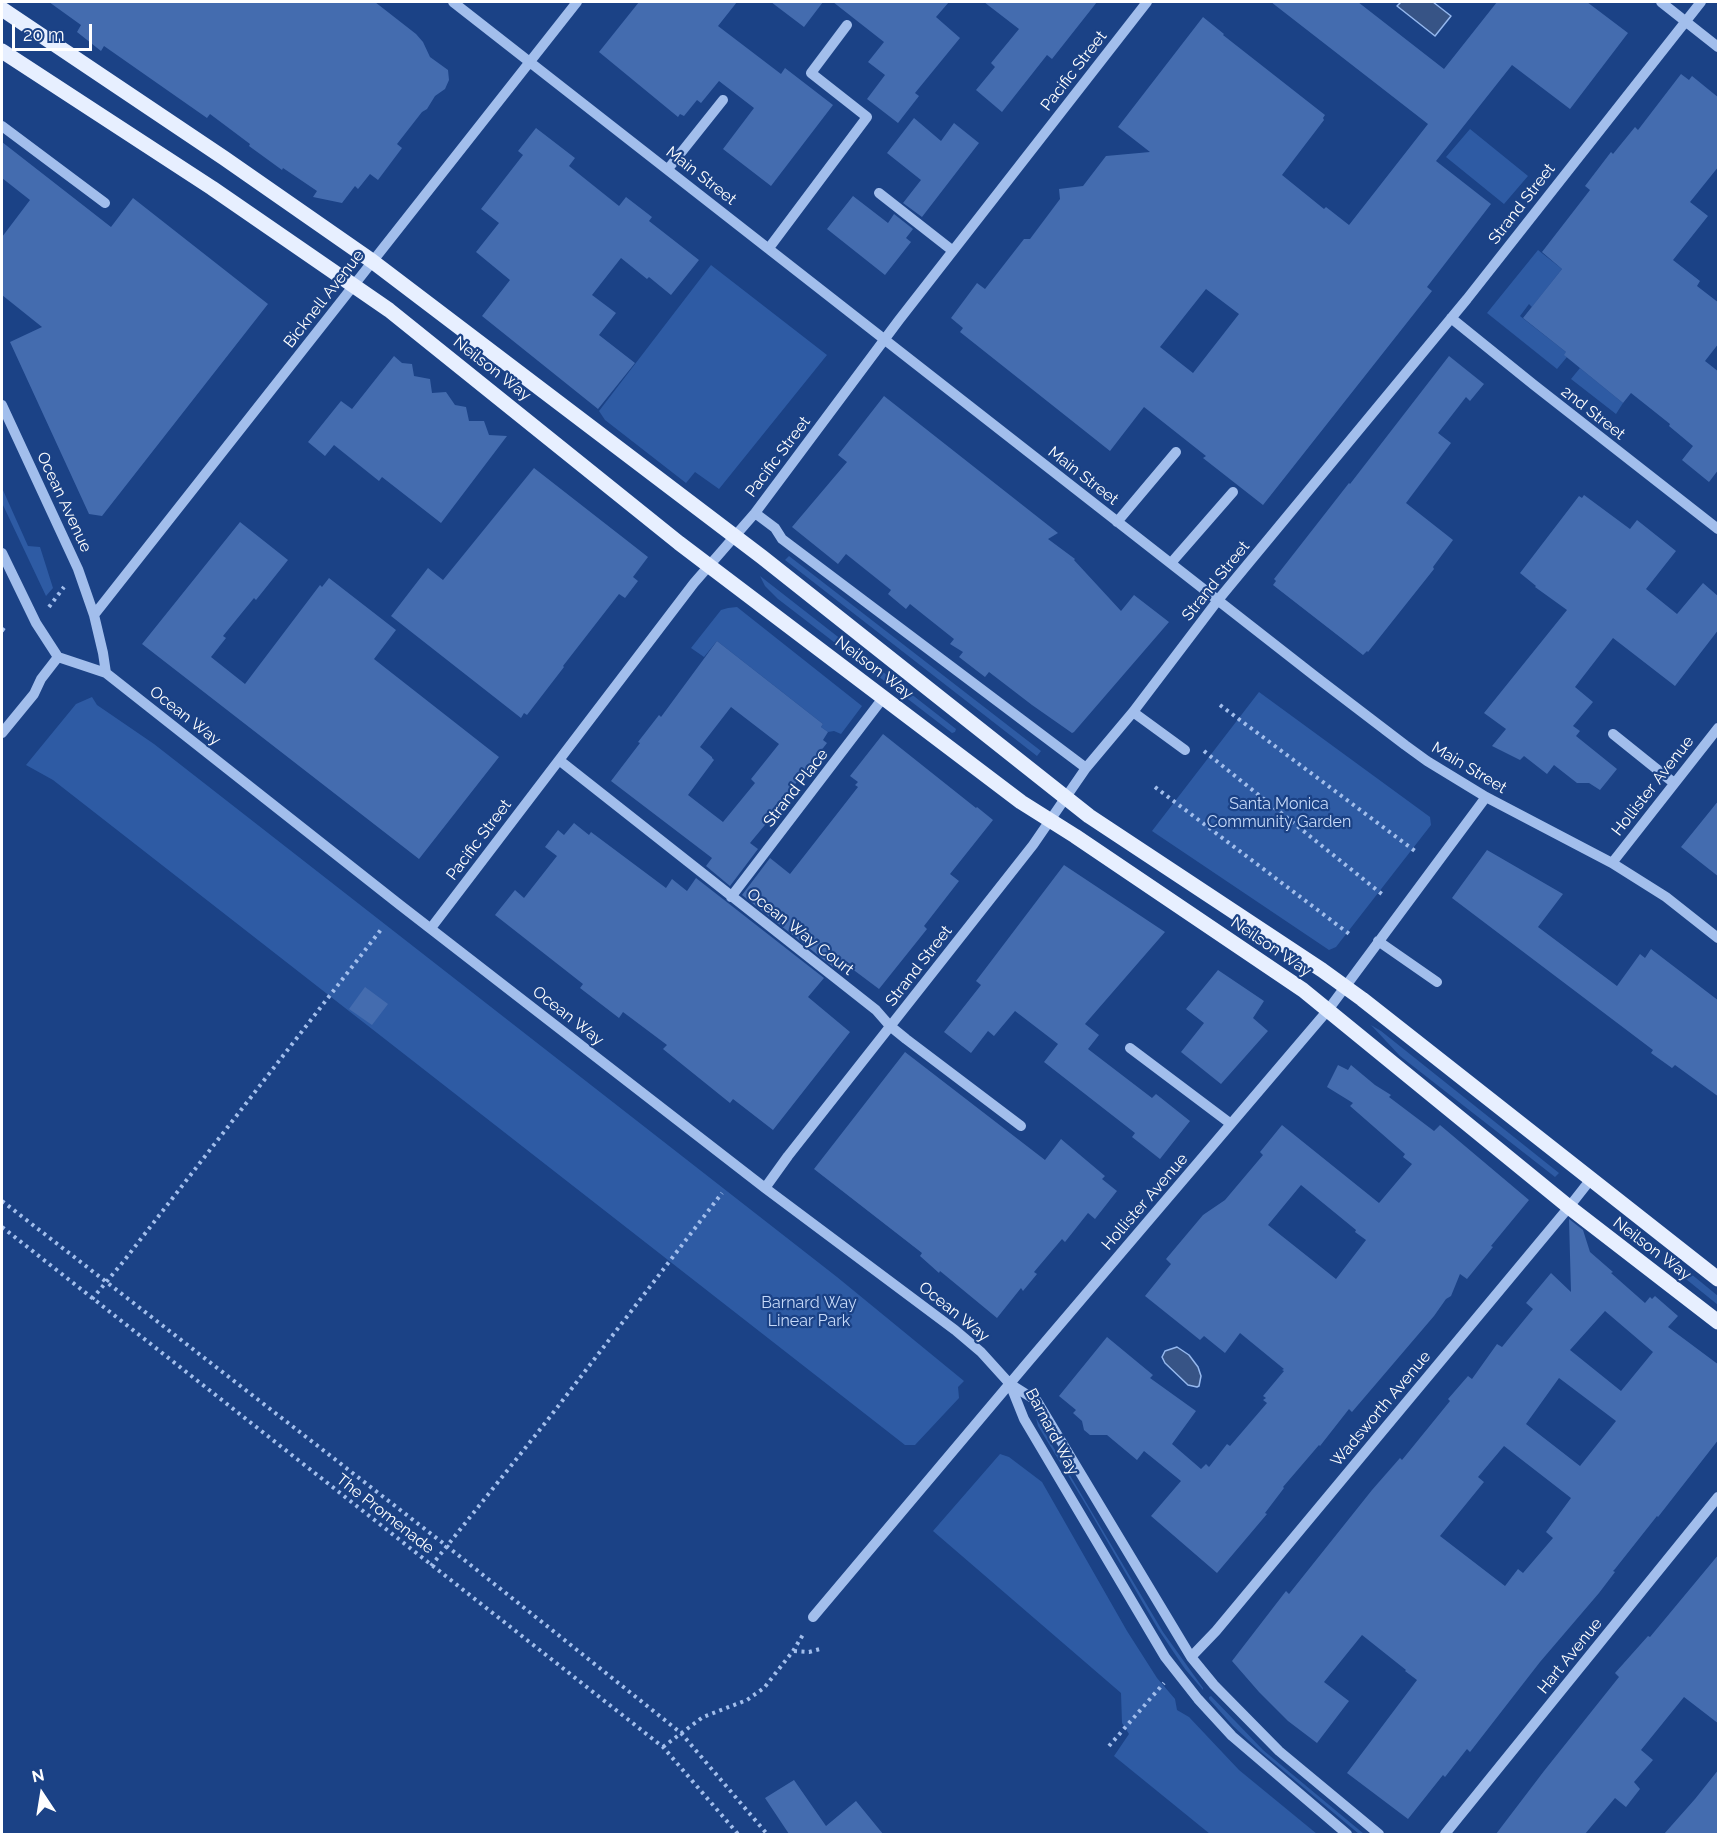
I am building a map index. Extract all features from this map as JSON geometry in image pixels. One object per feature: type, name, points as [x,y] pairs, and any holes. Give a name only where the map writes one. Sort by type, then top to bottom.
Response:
[{"type":"main road","name":"Neilson Way","points":[[2,9],[224,158],[369,266],[729,542],[1058,810],[1329,1010],[1569,1207],[1719,1322]]},
{"type":"main road","name":"Neilson Way","points":[[2,51],[212,188],[389,310],[679,543],[1021,802],[1089,816],[1345,987],[1719,1279]]},
{"type":"street","name":"Main Street","points":[[453,2],[1405,745],[1486,797],[1612,863],[1666,897],[1719,938]]},
{"type":"street","name":"Bicknell Avenue","points":[[94,615],[577,2]]},
{"type":"street","name":"Pacific Street","points":[[431,928],[709,565],[755,513],[884,339],[1146,2]]},
{"type":"street","points":[[1661,2],[1719,47]]},
{"type":"street","name":"Strand Street","points":[[765,1188],[1058,810],[1086,768],[1133,712],[1218,600],[1451,318],[1701,2]]},
{"type":"street","points":[[769,248],[867,117],[811,74],[847,26]]},
{"type":"street","points":[[668,169],[723,100]]},
{"type":"street","points":[[2,126],[105,203]]},
{"type":"street","points":[[879,193],[953,251]]},
{"type":"street","name":"2nd Street","points":[[1451,318],[1534,386],[1719,529]]},
{"type":"street","name":"Ocean Avenue","points":[[2,405],[78,569],[94,615]]},
{"type":"street","points":[[1117,522],[1176,452]]},
{"type":"street","points":[[1171,563],[1233,492]]},
{"type":"street","points":[[755,513],[775,528],[782,539],[1086,768]]},
{"type":"street","points":[[2,553],[36,623],[58,657],[40,679],[33,694],[2,733]]},
{"type":"street","points":[[94,615],[106,673]]},
{"type":"street","name":"Ocean Way","points":[[58,657],[106,673],[765,1188],[956,1330],[981,1352],[1010,1384]]},
{"type":"street","name":"Strand Place","points":[[731,897],[884,698]]},
{"type":"street","points":[[1133,712],[1185,750]]},
{"type":"street","name":"Hollister Avenue","points":[[1612,863],[1719,728]]},
{"type":"street","points":[[1613,734],[1674,783]]},
{"type":"street","name":"Ocean Way Court","points":[[559,760],[876,1010],[890,1026],[1021,1126]]},
{"type":"street","name":"Hollister Avenue","points":[[813,1617],[1329,1010],[1486,797]]},
{"type":"street","points":[[1378,941],[1437,982]]},
{"type":"street","points":[[1130,1048],[1231,1124]]},
{"type":"street","name":"Wadsworth Avenue","points":[[1191,1657],[1216,1631],[1591,1179]]},
{"type":"street","name":"Barnard Way","points":[[1010,1384],[1037,1401],[1191,1657],[1214,1685],[1279,1751],[1379,1834]]},
{"type":"street","name":"Barnard Way","points":[[1010,1384],[1024,1419],[1165,1657],[1198,1699],[1232,1736],[1347,1834]]},
{"type":"street","name":"Hart Avenue","points":[[1445,1834],[1719,1497]]},
{"type":"path","points":[[48,608],[66,583]]},
{"type":"path","points":[[1220,705],[1415,851]]},
{"type":"path","points":[[1201,749],[1383,895]]},
{"type":"path","points":[[1155,787],[1352,936]]},
{"type":"path","points":[[92,1299],[383,927]]},
{"type":"path","points":[[431,1566],[722,1193]]},
{"type":"path","points":[[2,1201],[448,1547],[681,1733],[767,1834]]},
{"type":"path","name":"The Promenade","points":[[2,1227],[663,1748],[738,1834]]},
{"type":"path","points":[[663,1748],[703,1717],[747,1700],[764,1688],[793,1651],[809,1652],[820,1649]]},
{"type":"path","points":[[1109,1746],[1165,1682]]},
{"type":"green space","points":[[1470,129],[1528,176],[1504,204],[1446,157]]},
{"type":"green space","points":[[1538,250],[1562,269],[1532,307],[1529,304],[1520,316],[1566,352],[1567,357],[1557,369],[1487,313]]},
{"type":"green space","points":[[711,265],[827,355],[719,489],[695,472],[686,483],[605,420],[599,411]]},
{"type":"green space","points":[[1580,368],[1623,403],[1616,414],[1571,379]]},
{"type":"green space","points":[[2,488],[28,546],[40,547],[53,588],[46,596],[2,503]]},
{"type":"green space","points":[[789,556],[1041,751],[1037,756],[785,560]]},
{"type":"green space","points":[[760,576],[956,729],[955,732],[952,733],[778,599],[765,586]]},
{"type":"green space","points":[[737,607],[862,706],[841,734],[834,731],[828,732],[821,727],[823,724],[717,641],[704,657],[691,648],[721,610]]},
{"type":"green space","name":"Santa Monica Community Garden","points":[[1259,692],[1430,817],[1431,825],[1336,947],[1329,950],[1152,831]]},
{"type":"green space","name":"Barnard Way Linear Park","points":[[92,697],[97,705],[154,744],[837,1277],[964,1381],[958,1387],[959,1398],[915,1445],[905,1445],[53,780],[26,765],[76,704]]},
{"type":"green space","points":[[1371,1025],[1559,1173],[1555,1177],[1400,1056]]},
{"type":"green space","points":[[1681,1269],[1685,1269],[1718,1296],[1718,1305],[1681,1275]]},
{"type":"green space","points":[[1036,1418],[1163,1632],[1203,1690],[1185,1669],[1158,1629],[1038,1426]]},
{"type":"green space","points":[[1000,1454],[1009,1457],[1042,1482],[1127,1631],[1157,1678],[1175,1699],[1177,1710],[1189,1717],[1239,1770],[1317,1834],[1210,1834],[1114,1756],[1129,1734],[1122,1723],[1121,1693],[933,1531]]},
{"type":"green space","points":[[1211,1696],[1263,1750],[1364,1834],[1359,1834],[1261,1752],[1233,1726],[1209,1699]]},
{"type":"shaded area","points":[[1401,2],[1433,2],[1451,16],[1435,36],[1397,6]]},
{"type":"shaded area","points":[[1177,1347],[1189,1355],[1198,1367],[1201,1376],[1199,1386],[1188,1385],[1165,1363],[1162,1357],[1165,1351]]},
{"type":"building","points":[[49,2],[375,2],[416,34],[423,42],[430,57],[448,70],[449,80],[445,89],[435,96],[397,144],[402,148],[378,180],[370,174],[358,189],[355,186],[342,203],[313,197],[317,191],[283,168],[282,170],[210,114],[207,118],[104,46],[101,51],[77,32],[81,25]]},
{"type":"building","points":[[639,2],[737,2],[718,26],[781,74],[785,68],[833,105],[771,186],[723,149],[754,108],[719,81],[701,103],[697,100],[684,116],[680,114],[678,117],[599,52]]},
{"type":"building","points":[[771,2],[823,2],[804,27]]},
{"type":"building","points":[[833,2],[949,2],[936,17],[960,38],[915,93],[919,96],[898,123],[867,99],[885,75],[868,62],[884,42]]},
{"type":"building","points":[[984,2],[1097,2],[1052,59],[1047,55],[1002,112],[976,90],[995,67],[991,63],[1019,29]]},
{"type":"building","points":[[1271,2],[1358,2],[1444,69],[1497,2],[1587,2],[1628,33],[1570,109],[1512,65],[1436,161],[1491,204],[1427,287],[1432,291],[1263,505],[1203,458],[1206,456],[1144,407],[1110,451],[960,332],[963,328],[951,318],[977,283],[985,289],[1024,239],[1030,239],[1060,199],[1059,189],[1083,186],[1106,156],[1150,152],[1118,127],[1203,17],[1325,115],[1324,120],[1282,175],[1324,209],[1326,207],[1349,225],[1428,124]],"holes":[[[1206,289],[1239,314],[1193,373],[1160,347]]]},
{"type":"building","points":[[1681,74],[1689,80],[1692,76],[1719,98],[1719,166],[1690,202],[1708,216],[1673,260],[1700,281],[1697,286],[1719,303],[1719,343],[1705,361],[1719,372],[1719,469],[1709,482],[1682,460],[1693,446],[1669,426],[1670,424],[1631,393],[1623,403],[1564,355],[1566,352],[1523,318],[1562,269],[1542,252],[1590,190],[1585,186],[1611,152],[1613,154],[1635,127],[1638,130]]},
{"type":"building","points":[[914,118],[941,141],[954,123],[979,143],[922,217],[903,203],[921,180],[887,153]]},
{"type":"building","points":[[536,128],[575,158],[569,166],[619,206],[626,197],[652,217],[649,221],[699,260],[671,295],[621,258],[592,295],[616,313],[599,335],[635,363],[598,409],[482,316],[510,280],[476,252],[499,223],[481,209],[523,155],[518,151]]},
{"type":"building","points":[[2,142],[111,227],[133,198],[268,304],[102,516],[89,514],[10,342],[42,327],[2,295],[2,237],[30,200],[2,178]]},
{"type":"building","points":[[853,196],[888,223],[894,214],[913,229],[906,238],[911,242],[885,275],[827,229]]},
{"type":"building","points":[[394,356],[402,363],[412,364],[414,376],[430,379],[432,393],[446,392],[455,405],[466,407],[469,421],[484,421],[489,435],[507,436],[441,523],[382,477],[379,481],[334,445],[325,456],[308,442],[341,401],[352,409]]},
{"type":"building","points":[[1449,356],[1484,384],[1470,401],[1466,397],[1438,433],[1451,443],[1406,503],[1453,540],[1433,567],[1434,569],[1368,652],[1363,655],[1273,585],[1276,581],[1274,579]]},
{"type":"building","points":[[884,396],[1058,533],[1048,539],[1075,559],[1121,611],[1134,595],[1169,622],[1074,732],[1072,733],[1032,705],[989,672],[985,677],[959,657],[963,652],[950,644],[954,639],[910,604],[906,609],[888,594],[891,590],[846,554],[838,564],[792,527],[847,462],[838,455]]},
{"type":"building","points":[[534,468],[648,557],[633,577],[638,581],[625,598],[619,594],[527,715],[524,713],[521,718],[391,616],[428,568],[443,580]]},
{"type":"building","points":[[1584,495],[1630,529],[1637,520],[1676,551],[1646,589],[1677,614],[1703,583],[1719,597],[1719,629],[1675,686],[1613,638],[1575,687],[1593,702],[1573,726],[1580,731],[1576,736],[1617,769],[1600,790],[1589,783],[1577,783],[1554,765],[1547,774],[1524,756],[1520,760],[1492,746],[1506,729],[1484,713],[1567,610],[1520,573],[1579,496],[1582,498]]},
{"type":"building","points":[[240,522],[288,560],[223,636],[226,638],[211,657],[245,684],[320,585],[322,587],[329,578],[396,630],[374,659],[499,757],[419,859],[142,644]]},
{"type":"building","points":[[717,641],[823,724],[821,727],[828,732],[823,740],[827,743],[792,788],[794,790],[750,843],[758,849],[730,886],[706,866],[712,858],[611,781],[659,715],[661,717]],"holes":[[[731,707],[779,744],[751,779],[755,783],[723,822],[688,795],[714,760],[700,747]]]},
{"type":"building","points":[[883,734],[993,820],[950,874],[959,881],[924,926],[927,929],[879,989],[839,959],[833,967],[742,895],[770,858],[790,874],[858,787],[855,785],[858,782],[850,776]]},
{"type":"building","points":[[1719,800],[1719,877],[1681,847]]},
{"type":"building","points":[[574,823],[589,835],[591,832],[666,888],[672,879],[687,891],[696,878],[824,978],[808,997],[850,1032],[773,1130],[733,1099],[730,1103],[663,1049],[667,1045],[623,1012],[619,1018],[580,988],[583,984],[495,915],[515,890],[524,898],[557,856],[545,847],[558,830],[564,835]]},
{"type":"building","points":[[1487,850],[1563,894],[1538,927],[1617,986],[1640,954],[1645,958],[1651,949],[1719,1001],[1719,1097],[1675,1065],[1672,1068],[1651,1053],[1653,1050],[1452,898]]},
{"type":"building","points":[[1064,865],[1165,932],[1085,1024],[1099,1035],[1088,1049],[1152,1098],[1156,1094],[1190,1121],[1160,1159],[1132,1137],[1135,1133],[1044,1062],[1058,1044],[1015,1011],[994,1036],[988,1031],[971,1053],[944,1032],[981,985],[976,981]]},
{"type":"building","points":[[1218,970],[1264,1001],[1253,1018],[1268,1031],[1221,1084],[1181,1052],[1204,1023],[1186,1009]]},
{"type":"building","points":[[365,987],[388,1004],[372,1025],[349,1009]]},
{"type":"building","points":[[905,1052],[1045,1160],[1061,1139],[1105,1176],[1102,1179],[1117,1191],[1095,1219],[1088,1213],[1065,1242],[1062,1239],[1034,1272],[1037,1274],[1023,1291],[1021,1288],[997,1318],[940,1271],[939,1273],[920,1256],[922,1253],[814,1169]]},
{"type":"building","points":[[1338,1065],[1348,1070],[1351,1065],[1434,1131],[1440,1125],[1529,1200],[1467,1279],[1460,1274],[1451,1296],[1446,1299],[1352,1412],[1349,1409],[1283,1487],[1265,1513],[1267,1514],[1217,1573],[1151,1516],[1181,1481],[1144,1451],[1137,1460],[1107,1435],[1090,1435],[1084,1430],[1082,1421],[1073,1413],[1076,1410],[1059,1396],[1107,1337],[1153,1375],[1150,1378],[1196,1411],[1172,1444],[1201,1469],[1206,1464],[1209,1467],[1227,1444],[1230,1446],[1267,1403],[1263,1400],[1266,1398],[1263,1396],[1284,1369],[1240,1333],[1225,1353],[1204,1336],[1200,1340],[1145,1296],[1171,1264],[1166,1259],[1203,1215],[1225,1200],[1263,1155],[1260,1152],[1282,1125],[1379,1203],[1412,1164],[1403,1157],[1405,1154],[1350,1106],[1353,1103],[1327,1087]],"holes":[[[1301,1185],[1356,1230],[1355,1232],[1366,1240],[1336,1279],[1268,1225]]]},
{"type":"building","points":[[1569,1219],[1583,1230],[1590,1252],[1613,1272],[1611,1273],[1645,1303],[1650,1297],[1652,1299],[1655,1296],[1678,1316],[1668,1327],[1719,1365],[1719,1439],[1613,1571],[1615,1572],[1599,1593],[1540,1662],[1470,1752],[1467,1749],[1408,1819],[1347,1773],[1417,1680],[1406,1670],[1362,1635],[1324,1682],[1349,1701],[1317,1743],[1288,1721],[1232,1661],[1286,1591],[1289,1594],[1372,1490],[1400,1458],[1402,1460],[1450,1401],[1448,1399],[1468,1376],[1472,1379],[1497,1344],[1502,1347],[1533,1309],[1526,1303],[1551,1273],[1571,1292]],"holes":[[[1605,1311],[1653,1352],[1621,1391],[1570,1350]],[[1559,1378],[1616,1421],[1580,1466],[1526,1424]],[[1504,1446],[1571,1498],[1546,1532],[1553,1538],[1523,1573],[1518,1569],[1505,1586],[1440,1536],[1484,1482],[1478,1477]]]},
{"type":"building","points":[[1719,1554],[1719,1724],[1684,1697],[1641,1750],[1653,1760],[1634,1782],[1640,1789],[1626,1807],[1615,1798],[1585,1834],[1496,1834],[1619,1677],[1615,1673],[1648,1636],[1650,1637]]},
{"type":"building","points":[[1719,1769],[1719,1834],[1664,1834],[1695,1799]]},
{"type":"building","points":[[794,1780],[826,1826],[856,1801],[883,1834],[789,1834],[765,1798]]}]
